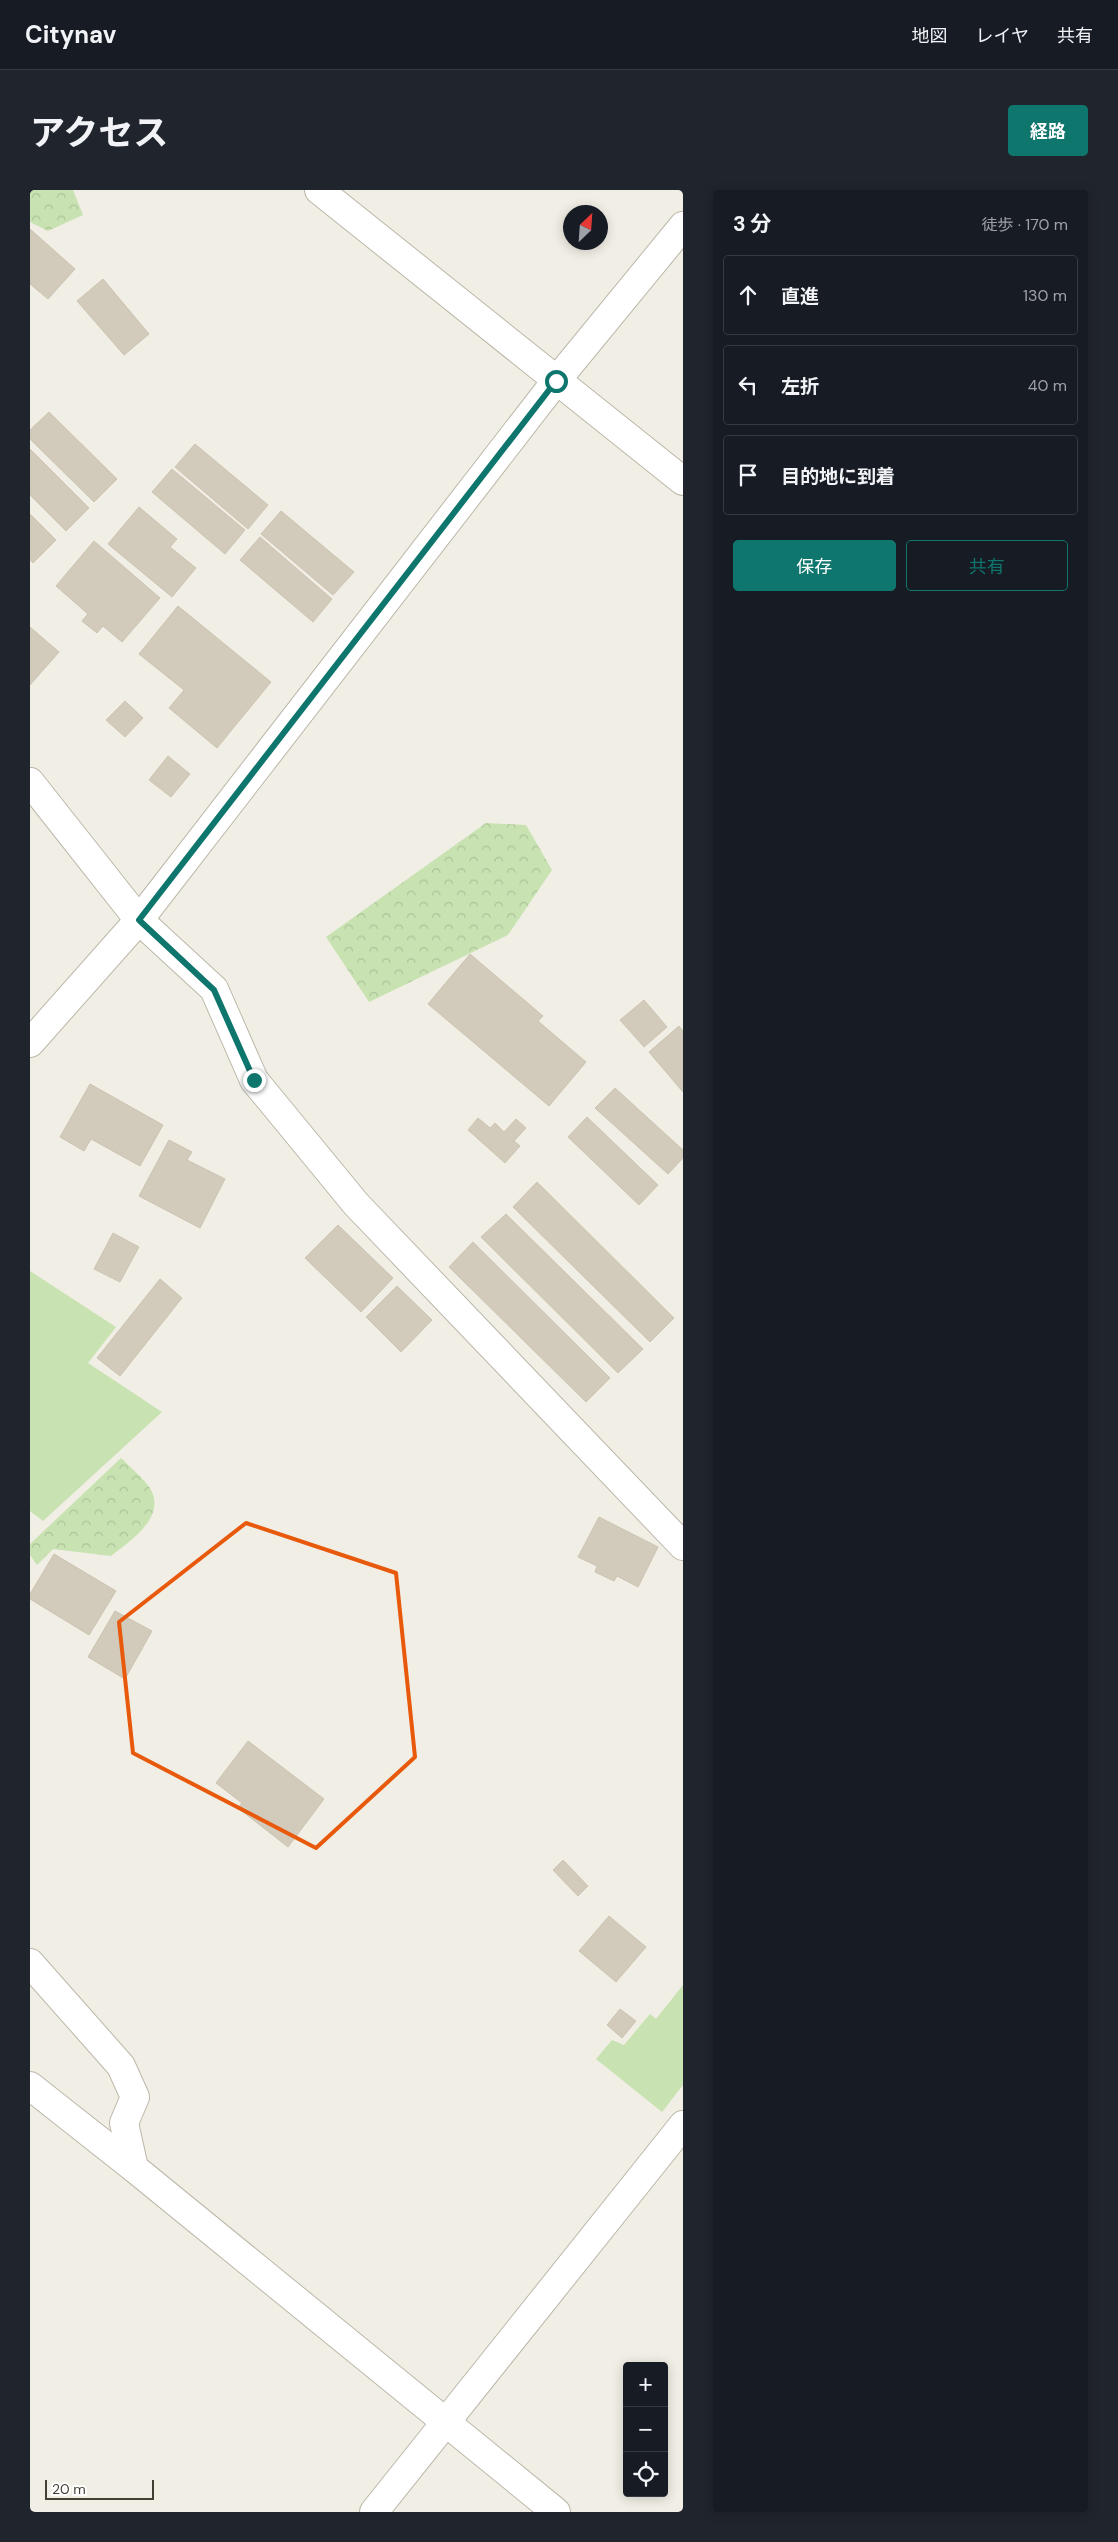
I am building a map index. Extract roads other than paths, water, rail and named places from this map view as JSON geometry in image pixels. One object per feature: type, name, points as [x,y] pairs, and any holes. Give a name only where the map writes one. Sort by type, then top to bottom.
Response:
[{"type":"street","points":[[319,190],[683,481]]},
{"type":"street","points":[[30,1043],[139,920],[556,381],[683,226]]},
{"type":"street","points":[[30,782],[139,920],[214,990],[254,1080],[356,1204],[683,1546]]},
{"type":"street","points":[[30,1963],[121,2066],[135,2097],[124,2123],[134,2168]]},
{"type":"street","points":[[30,2086],[134,2168],[556,2512]]},
{"type":"street","points":[[374,2512],[683,2125]]}]
